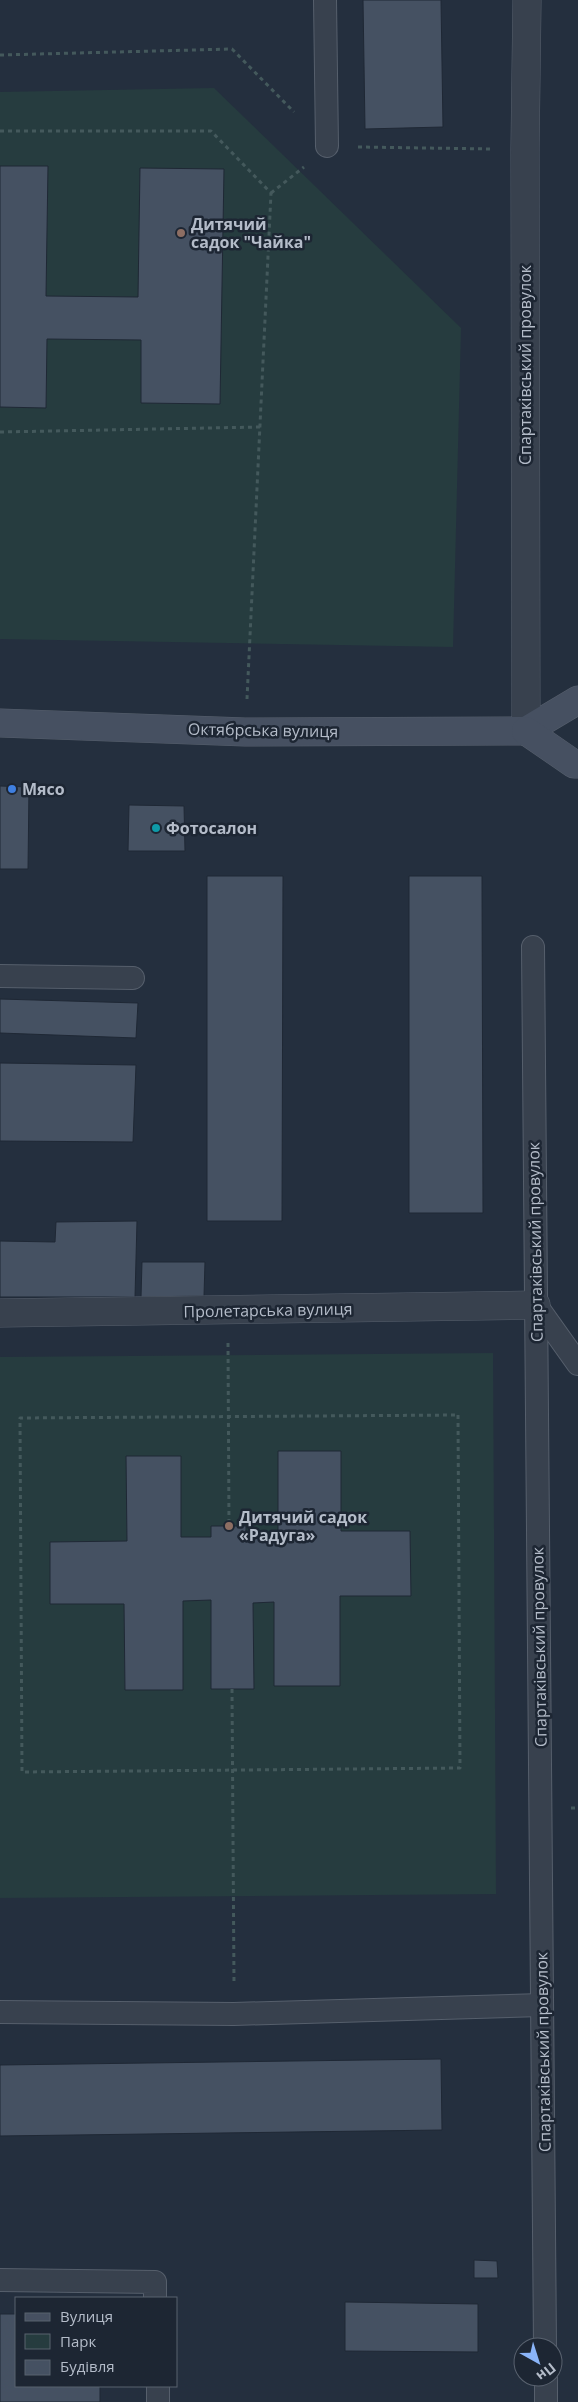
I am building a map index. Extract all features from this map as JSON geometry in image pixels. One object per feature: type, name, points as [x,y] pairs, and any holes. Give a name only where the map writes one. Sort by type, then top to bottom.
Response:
[{"type":"main road","name":"Октябрська вулиця","points":[[0,723],[245,732],[526,730],[578,700]]},
{"type":"main road","points":[[526,730],[574,764],[578,764]]},
{"type":"street","name":"Спартаківський провулок","points":[[526,730],[525,149],[527,0]]},
{"type":"street","name":"Пролетарська вулиця","points":[[0,1313],[536,1305]]},
{"type":"lane","points":[[325,0],[327,146]]},
{"type":"lane","name":"Спартаківський провулок","points":[[532,947],[545,2337]]},
{"type":"lane","points":[[0,976],[133,978]]},
{"type":"lane","points":[[536,1305],[578,1364]]},
{"type":"lane","points":[[0,2012],[234,2014],[542,2005]]},
{"type":"lane","points":[[0,2280],[155,2282],[156,2297]]},
{"type":"lane","points":[[158,2387],[158,2402]]},
{"type":"lane","points":[[546,2387],[546,2402]]},
{"type":"path","points":[[0,55],[232,48],[327,146]]},
{"type":"path","points":[[0,131],[211,131],[271,193],[245,732]]},
{"type":"path","points":[[271,193],[327,146],[525,149]]},
{"type":"path","points":[[0,432],[260,427]]},
{"type":"path","points":[[228,1310],[229,1526]]},
{"type":"path","points":[[458,1415],[460,1768],[22,1772],[20,1418],[228,1417],[458,1415]]},
{"type":"path","points":[[232,1688],[234,2014]]},
{"type":"green space","points":[[214,88],[461,328],[453,647],[0,639],[0,92]]},
{"type":"green space","points":[[493,1353],[496,1894],[0,1898],[0,1357]]},
{"type":"building","points":[[363,0],[441,0],[443,127],[365,129]]},
{"type":"building","name":"Дитячий садок \"Чайка\"","points":[[0,166],[48,166],[46,296],[138,297],[140,168],[224,169],[220,404],[141,403],[141,340],[47,339],[46,408],[0,407]]},
{"type":"building","points":[[0,786],[29,787],[28,869],[0,869]]},
{"type":"building","name":"Фотосалон","points":[[129,805],[184,806],[185,851],[128,851]]},
{"type":"building","points":[[207,876],[283,876],[282,1221],[207,1221]]},
{"type":"building","points":[[409,876],[482,876],[483,1213],[409,1213]]},
{"type":"building","points":[[0,999],[138,1003],[136,1038],[0,1033]]},
{"type":"building","points":[[0,1063],[136,1065],[133,1142],[0,1141]]},
{"type":"building","points":[[137,1221],[135,1297],[0,1297],[0,1241],[55,1242],[56,1222]]},
{"type":"building","points":[[142,1262],[205,1262],[204,1296],[141,1297]]},
{"type":"building","points":[[278,1451],[341,1451],[341,1531],[410,1531],[411,1596],[340,1596],[340,1686],[274,1686],[274,1602],[253,1603],[254,1689],[211,1689],[211,1600],[183,1601],[183,1690],[125,1690],[124,1604],[50,1604],[50,1542],[127,1541],[126,1456],[181,1456],[181,1537],[211,1537],[211,1526],[246,1526],[246,1537],[278,1536]]},
{"type":"building","points":[[441,2059],[442,2130],[0,2136],[0,2065]]},
{"type":"building","points":[[474,2260],[497,2261],[498,2278],[474,2278]]},
{"type":"building","points":[[345,2302],[478,2304],[478,2352],[345,2351]]},
{"type":"building","points":[[0,2314],[15,2314],[15,2387],[100,2387],[100,2402],[0,2402]]},
{"type":"place","name":"Дитячий садок \"Чайка\"","points":[[181,233]]},
{"type":"place","name":"Мясо","points":[[12,789]]},
{"type":"place","name":"Фотосалон","points":[[156,828]]},
{"type":"place","name":"Дитячий садок «Радуга»","points":[[229,1526]]}]
